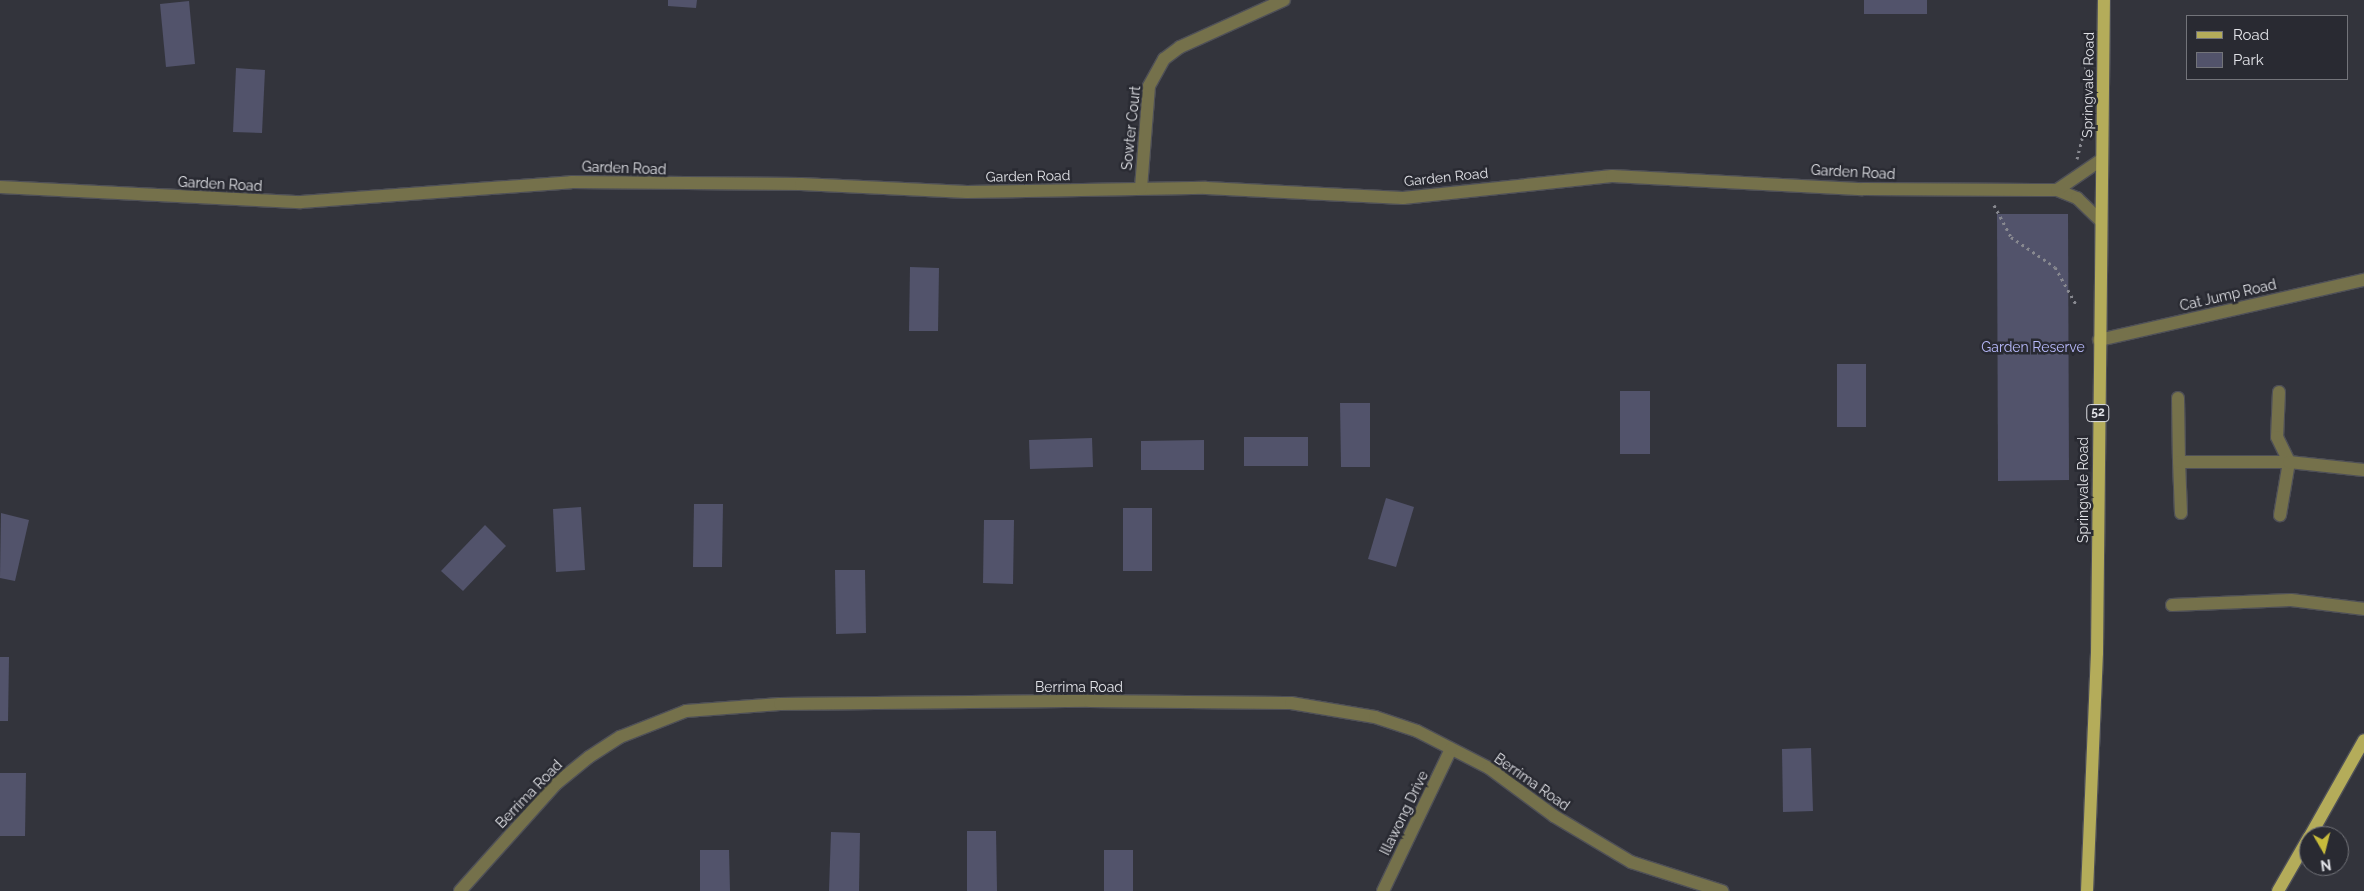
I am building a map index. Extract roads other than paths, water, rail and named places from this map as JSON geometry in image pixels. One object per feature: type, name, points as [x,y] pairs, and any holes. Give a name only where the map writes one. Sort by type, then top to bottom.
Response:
[{"type":"main road","name":"Springvale Road","points":[[2087,891],[2096,682],[2104,0]]},
{"type":"main road","points":[[2315,826],[2364,740]]},
{"type":"main road","points":[[2278,891],[2299,854]]},
{"type":"street","name":"Sowter Court","points":[[1141,188],[1149,86],[1164,59],[1180,47],[1284,0]]},
{"type":"street","name":"Garden Road","points":[[2057,190],[2076,180],[2101,160]]},
{"type":"street","name":"Garden Road","points":[[0,187],[301,202],[571,182],[801,184],[968,192],[1141,188],[1403,198],[1546,180],[1612,176],[1985,190],[2057,190],[2077,198],[2100,220]]},
{"type":"street","name":"Cat Jump Road","points":[[2099,340],[2364,280]]},
{"type":"street","points":[[2279,392],[2277,438],[2289,462],[2280,515]]},
{"type":"street","points":[[2178,398],[2181,513]]},
{"type":"street","points":[[2180,462],[2289,462],[2364,470]]},
{"type":"street","points":[[2172,606],[2291,600],[2364,609]]},
{"type":"street","name":"Berrima Road","points":[[460,891],[557,783],[589,757],[620,737],[686,710],[780,704],[1292,703],[1375,717],[1451,749],[1489,768],[1554,816],[1616,854],[1680,881],[1722,891]]},
{"type":"street","name":"Illawong Drive","points":[[1383,891],[1451,749]]},
{"type":"park label","name":"Garden Reserve","points":[[2033,347]]}]
